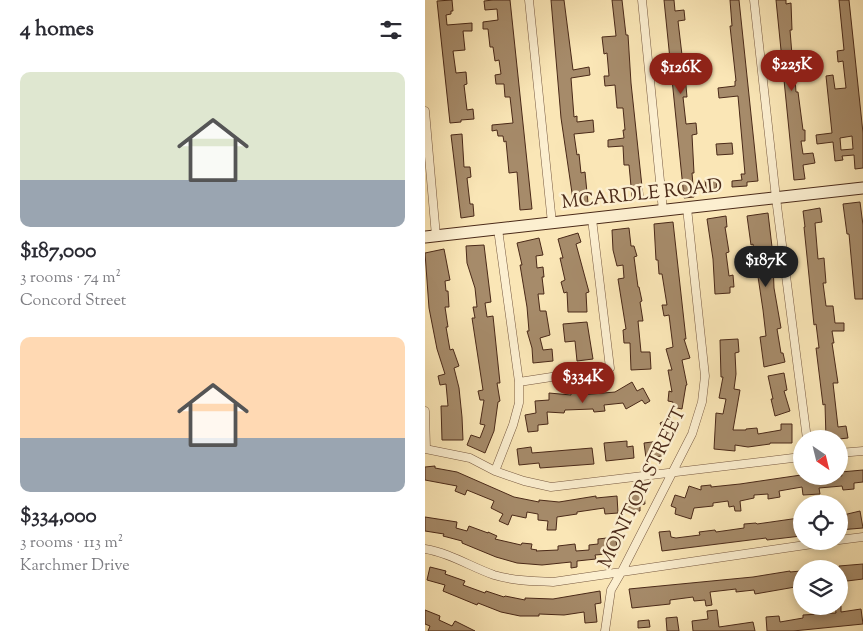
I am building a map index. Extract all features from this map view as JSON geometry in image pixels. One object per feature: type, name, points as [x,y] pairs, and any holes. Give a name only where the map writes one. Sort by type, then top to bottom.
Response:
[{"type":"main road","name":"MCARDLE ROAD","points":[[431,237],[863,188]]},
{"type":"street","points":[[529,0],[552,223]]},
{"type":"street","points":[[642,0],[663,211]]},
{"type":"street","points":[[754,0],[775,198],[806,430]]},
{"type":"street","points":[[425,111],[431,237]]},
{"type":"street","name":"MONITOR STREET","points":[[605,631],[611,590],[692,434],[702,402],[705,376],[687,208]]},
{"type":"street","points":[[519,382],[611,368],[592,218]]},
{"type":"street","points":[[495,471],[513,425],[519,402],[519,382],[498,229]]},
{"type":"street","points":[[425,411],[425,449],[470,458],[495,471],[524,481],[551,486],[793,458]]},
{"type":"street","points":[[848,453],[863,451]]},
{"type":"street","points":[[848,539],[863,537]]},
{"type":"street","points":[[425,549],[437,551],[496,576],[519,580],[553,582],[793,547]]},
{"type":"building","points":[[452,0],[453,11],[451,11],[451,14],[446,15],[447,25],[472,23],[472,31],[463,31],[465,50],[453,51],[456,73],[466,72],[467,84],[464,85],[467,110],[473,109],[474,119],[450,123],[437,1]]},
{"type":"building","points":[[510,0],[532,209],[520,210],[517,172],[509,173],[506,141],[504,142],[503,136],[498,136],[497,130],[492,131],[492,125],[513,123],[510,97],[505,97],[504,84],[496,84],[495,75],[501,74],[499,60],[495,61],[493,47],[490,47],[488,29],[483,29],[483,22],[498,20],[497,9],[485,10],[484,1]]},
{"type":"building","points":[[551,0],[564,0],[573,70],[589,67],[590,75],[571,78],[574,117],[577,116],[577,122],[593,120],[594,132],[574,134],[581,173],[585,172],[588,203],[571,204],[572,193],[561,118]]},
{"type":"building","points":[[612,0],[622,0],[626,35],[628,35],[643,196],[632,197],[629,165],[624,165],[623,146],[608,147],[608,140],[624,138],[623,130],[625,130],[623,108],[617,108],[615,85],[605,86],[604,76],[609,76],[607,53],[604,54],[602,37],[616,36]]},
{"type":"building","points":[[664,0],[674,0],[675,11],[684,10],[685,20],[678,21],[683,58],[701,56],[702,62],[684,64],[687,97],[683,97],[686,124],[696,123],[697,134],[692,135],[694,197],[684,198]]},
{"type":"building","points":[[730,0],[739,0],[758,181],[747,182],[747,186],[732,187],[732,181],[742,180],[741,174],[745,174],[738,96],[719,98],[718,88],[735,86],[736,81],[730,26],[732,26]]},
{"type":"building","points":[[776,0],[786,0],[786,4],[791,3],[792,30],[790,30],[792,55],[794,65],[798,65],[800,79],[795,79],[796,92],[798,92],[803,130],[805,130],[805,141],[801,141],[803,154],[813,153],[815,163],[803,165],[805,179],[794,180]]},
{"type":"building","points":[[839,0],[849,0],[863,133],[863,168],[855,169],[854,155],[842,156],[843,160],[835,161],[833,142],[817,144],[816,135],[832,133],[826,76],[833,75],[835,89],[846,88],[843,61],[838,62],[837,51],[844,50]],"holes":[[[852,136],[853,149],[841,150],[840,138]]]},
{"type":"building","points":[[462,134],[464,167],[470,167],[471,177],[467,178],[470,204],[473,204],[474,216],[461,218],[451,135]]},
{"type":"building","points":[[732,143],[733,154],[717,155],[716,144]]},
{"type":"building","points":[[716,179],[717,188],[706,189],[705,180]]},
{"type":"building","points":[[860,202],[863,225],[863,299],[855,299],[849,234],[847,234],[843,204]]},
{"type":"building","points":[[820,208],[822,222],[815,223],[818,259],[824,258],[826,283],[823,283],[826,306],[833,306],[835,323],[844,323],[844,331],[832,331],[834,343],[832,343],[838,383],[833,383],[838,427],[846,426],[847,430],[826,430],[825,404],[823,405],[816,348],[819,348],[816,324],[814,325],[803,211]]},
{"type":"building","points":[[768,213],[772,247],[765,248],[767,264],[773,263],[774,288],[781,328],[777,329],[781,353],[783,353],[785,362],[764,367],[760,337],[766,336],[757,270],[755,270],[753,244],[751,245],[747,216]]},
{"type":"building","points":[[726,216],[727,227],[725,227],[729,252],[726,253],[729,276],[733,275],[734,287],[730,287],[730,293],[715,294],[713,259],[707,219]]},
{"type":"building","points":[[673,222],[686,339],[684,339],[690,358],[682,360],[687,385],[682,409],[672,407],[673,402],[668,401],[669,391],[672,392],[668,370],[672,370],[666,349],[673,347],[669,315],[664,316],[662,305],[667,305],[662,274],[659,274],[658,260],[656,260],[654,224]]},
{"type":"building","points":[[629,228],[631,246],[634,246],[637,256],[634,257],[642,301],[640,302],[643,321],[638,321],[641,352],[650,352],[651,369],[631,370],[630,343],[624,343],[623,330],[626,329],[618,279],[624,278],[623,265],[617,266],[613,250],[612,230]]},
{"type":"building","points":[[578,233],[581,242],[576,244],[589,292],[586,293],[587,312],[568,312],[567,292],[564,293],[561,282],[565,280],[560,258],[563,258],[558,239]]},
{"type":"building","points":[[539,238],[543,255],[536,256],[537,268],[543,267],[544,294],[538,294],[540,311],[546,311],[550,335],[540,338],[543,350],[552,349],[553,361],[533,363],[532,348],[527,331],[529,331],[527,307],[520,265],[522,265],[517,243]]},
{"type":"building","points":[[484,245],[491,302],[485,303],[487,317],[493,316],[500,383],[497,383],[500,401],[498,402],[494,431],[485,453],[467,445],[471,435],[480,438],[485,425],[480,424],[484,400],[480,400],[478,391],[483,390],[472,318],[475,318],[473,307],[477,307],[475,288],[467,263],[466,246]]},
{"type":"building","points":[[444,249],[450,280],[445,281],[449,307],[445,307],[448,327],[446,327],[450,350],[453,349],[459,366],[454,368],[459,388],[463,440],[442,440],[441,406],[448,406],[446,384],[440,385],[438,376],[445,374],[437,349],[429,308],[425,253]]},
{"type":"building","points":[[587,322],[593,359],[577,361],[575,341],[565,342],[563,324]]},
{"type":"building","points":[[738,339],[739,352],[735,353],[736,374],[734,389],[740,390],[733,430],[757,428],[758,434],[781,430],[781,424],[792,424],[792,443],[770,443],[748,447],[735,445],[735,451],[714,449],[716,413],[723,414],[726,399],[719,398],[723,377],[721,377],[720,340]]},
{"type":"building","points":[[784,373],[787,390],[784,391],[790,411],[775,416],[768,376]]},
{"type":"building","points":[[632,382],[637,391],[643,388],[650,401],[645,404],[642,400],[626,409],[623,403],[604,405],[605,411],[594,412],[593,409],[565,410],[564,413],[547,412],[548,424],[538,425],[538,431],[528,432],[525,415],[536,413],[535,401],[549,400],[549,393],[571,395],[571,393],[581,393],[581,395],[615,392]]},
{"type":"building","points":[[671,418],[677,433],[667,438],[660,423]]},
{"type":"building","points":[[627,441],[627,447],[633,446],[634,458],[606,461],[604,443]]},
{"type":"building","points":[[660,441],[662,456],[646,458],[644,443]]},
{"type":"building","points":[[531,447],[532,453],[592,448],[594,464],[540,468],[539,463],[519,465],[517,449]]},
{"type":"building","points":[[435,466],[435,468],[457,472],[514,497],[539,502],[539,500],[559,502],[596,496],[596,498],[617,496],[618,513],[605,514],[604,508],[577,512],[577,514],[557,517],[556,530],[547,530],[548,521],[538,520],[538,514],[527,512],[526,518],[512,515],[508,525],[499,521],[503,514],[491,508],[494,501],[467,490],[465,495],[455,491],[457,486],[425,480],[425,467]]},
{"type":"building","points":[[863,470],[863,482],[854,483],[854,489],[843,490],[842,486],[819,488],[820,494],[803,495],[802,487],[779,491],[780,497],[768,499],[768,494],[754,495],[754,498],[740,501],[741,511],[735,511],[734,506],[729,507],[728,501],[713,503],[713,506],[694,508],[691,519],[675,514],[676,508],[671,506],[675,495],[685,498],[689,486],[701,490],[701,486],[711,485],[711,487],[740,484],[793,476],[793,485],[848,485],[848,471]]},
{"type":"building","points":[[644,493],[645,504],[640,505],[640,511],[629,512],[628,494]]},
{"type":"building","points":[[860,511],[863,528],[848,529],[848,514]]},
{"type":"building","points":[[425,517],[457,522],[456,528],[467,531],[469,526],[497,536],[495,539],[521,545],[522,543],[532,544],[531,549],[536,551],[558,550],[558,546],[575,544],[576,551],[589,550],[589,545],[598,544],[598,539],[616,537],[617,553],[595,555],[596,559],[577,561],[577,567],[571,568],[571,562],[542,565],[517,563],[496,557],[462,543],[462,541],[443,536],[444,534],[425,531]]},
{"type":"building","points":[[793,519],[793,537],[767,540],[766,538],[662,551],[659,532],[670,531],[671,537],[676,538],[700,535],[699,532],[715,530],[716,532],[744,528],[744,524]]},
{"type":"building","points":[[863,564],[863,579],[848,581],[848,565]]},
{"type":"building","points":[[430,567],[446,571],[445,574],[465,581],[463,585],[485,593],[486,591],[504,597],[525,600],[525,598],[553,599],[600,591],[601,603],[595,604],[597,622],[585,623],[584,612],[564,615],[539,614],[539,616],[520,616],[501,612],[478,603],[477,605],[443,591],[445,585],[427,580]]},
{"type":"building","points":[[793,572],[793,587],[755,594],[754,590],[736,592],[736,589],[710,592],[712,605],[706,606],[705,600],[694,601],[693,597],[670,600],[670,604],[632,608],[629,589]]},
{"type":"building","points":[[861,609],[863,624],[793,631],[767,631],[766,617],[779,616],[780,622],[803,618],[803,615],[848,615],[848,611]]},
{"type":"building","points":[[425,610],[440,616],[439,620],[452,626],[455,621],[475,631],[428,631],[430,626],[425,624]]},
{"type":"building","points":[[717,610],[719,627],[753,622],[755,631],[693,631],[692,621],[708,619],[707,611]]},
{"type":"building","points":[[677,617],[679,631],[667,631],[666,618]]},
{"type":"building","points":[[649,620],[650,627],[638,628],[638,621]]}]
